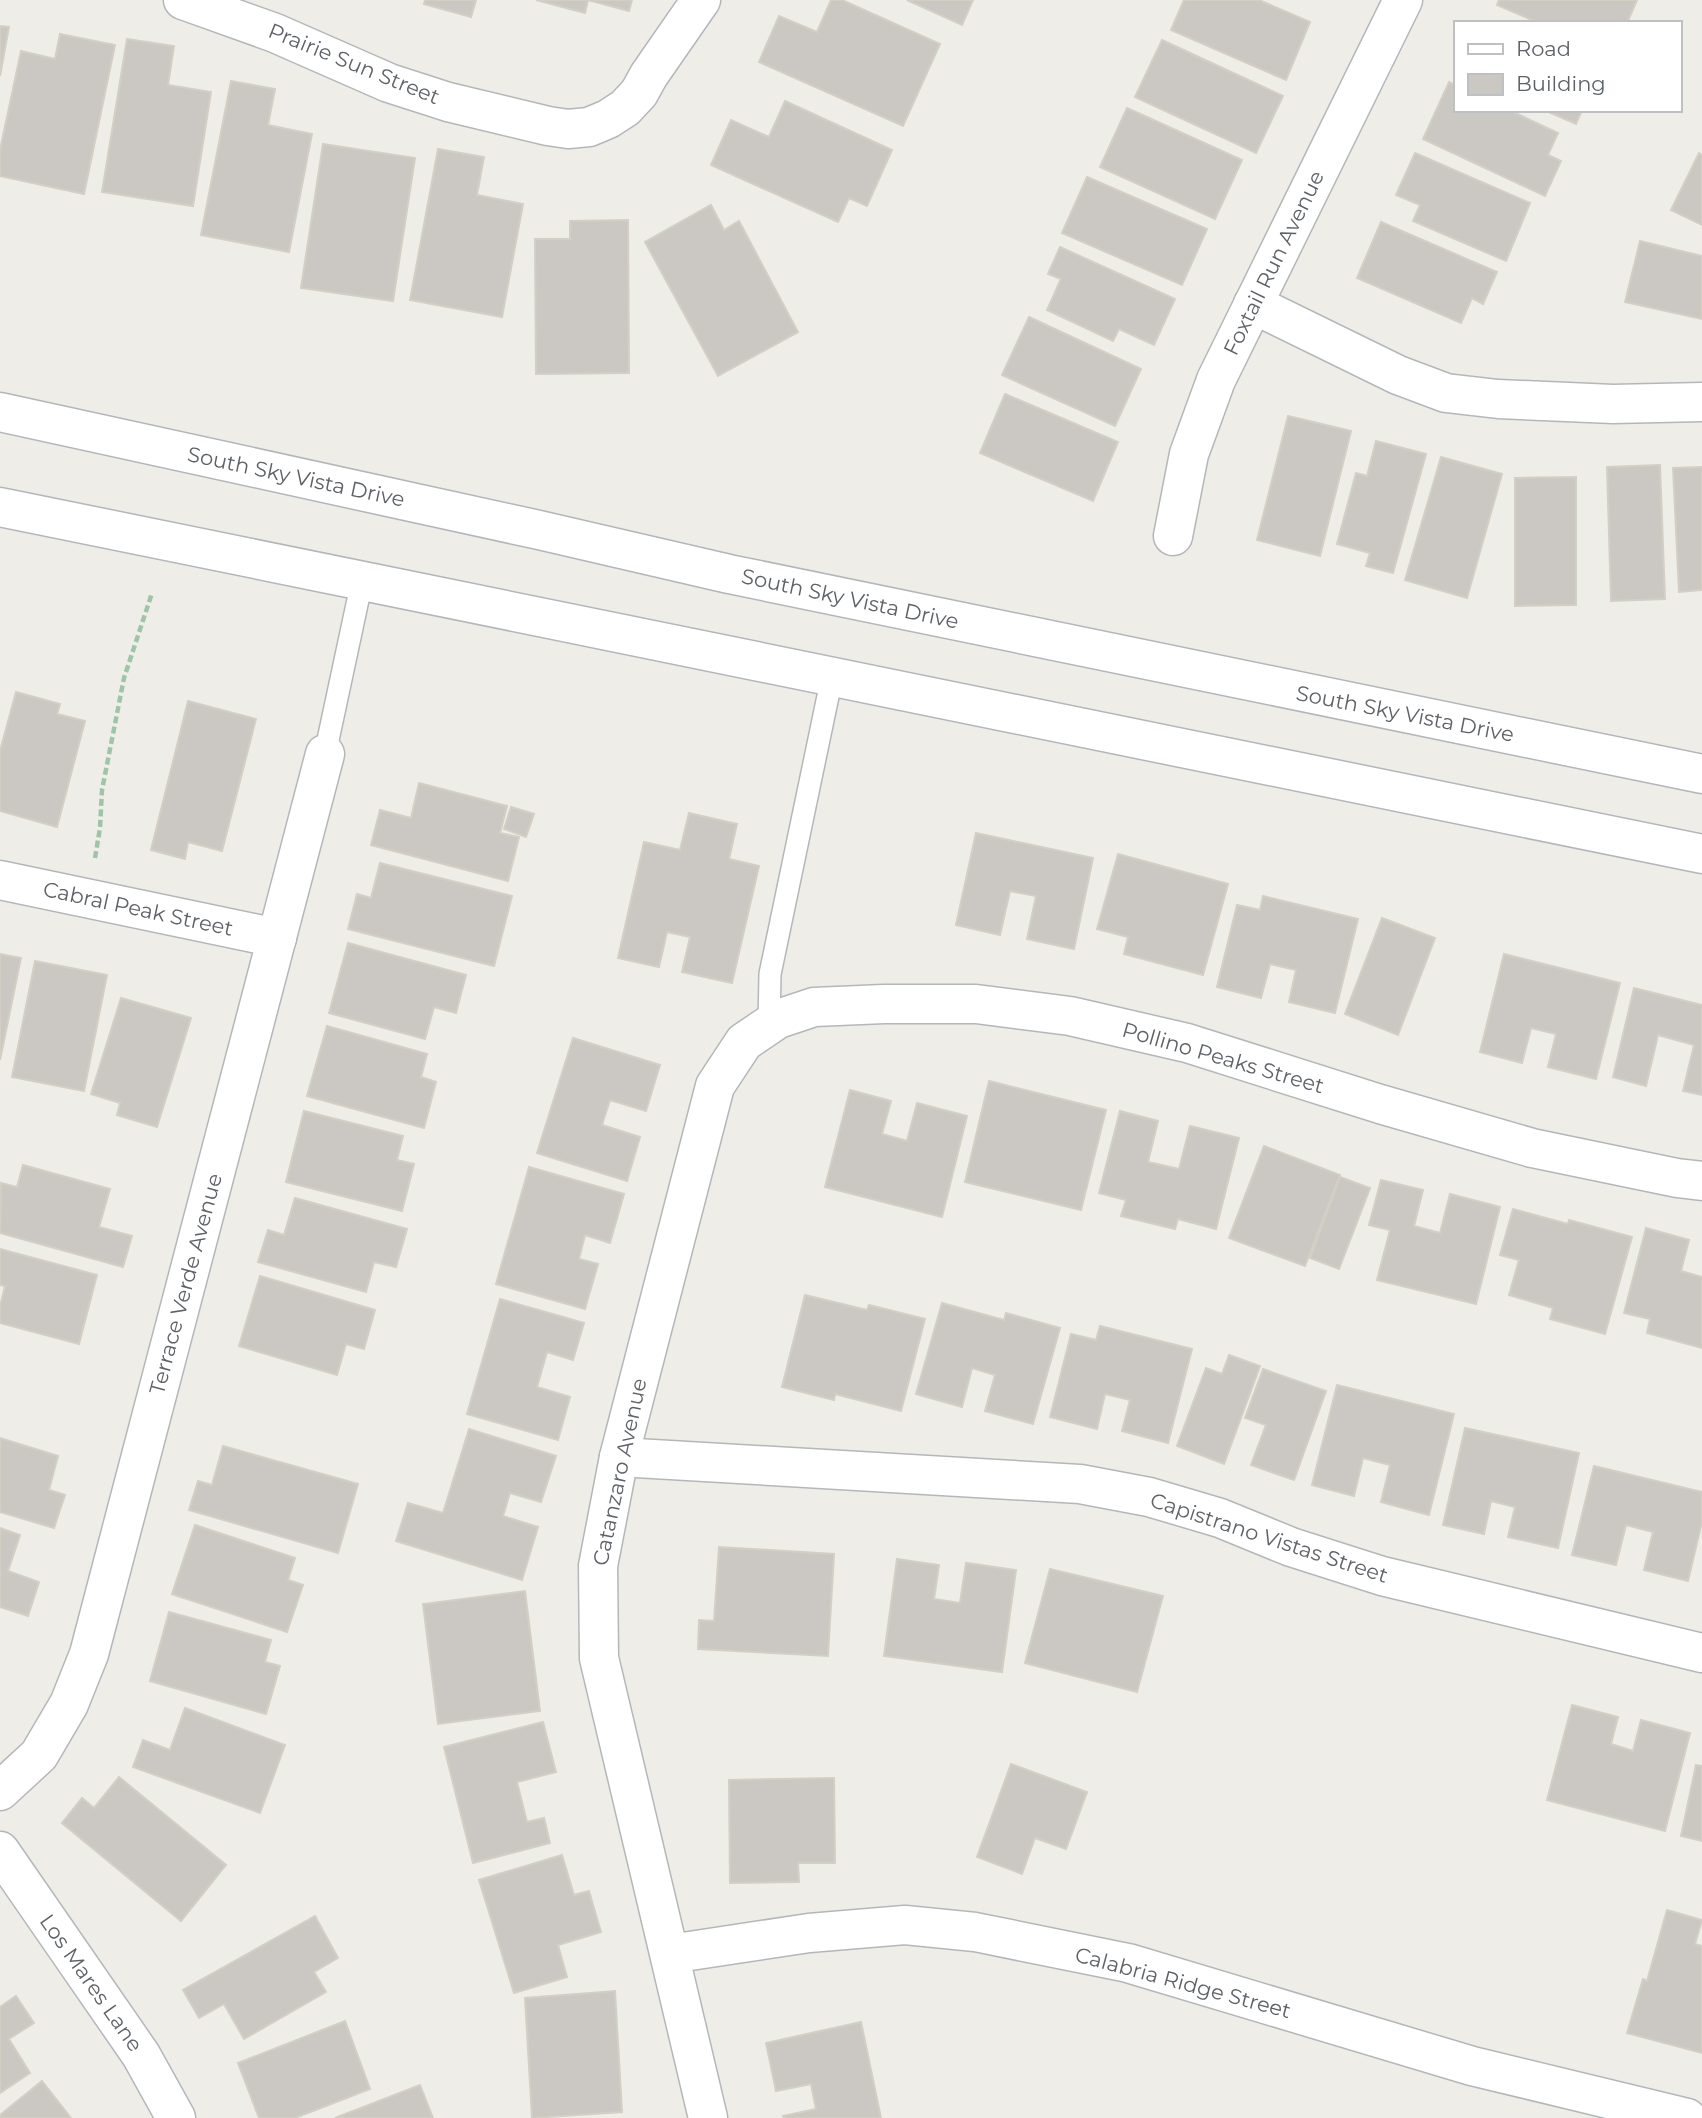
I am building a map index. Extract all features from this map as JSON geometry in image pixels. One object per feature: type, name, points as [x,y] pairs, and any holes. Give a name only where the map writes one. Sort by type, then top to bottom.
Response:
[{"type":"street","name":"Prairie Sun Street","points":[[184,0],[275,33],[389,83],[448,102],[568,129],[589,127],[625,108],[639,93],[701,0]]},
{"type":"street","name":"Foxtail Run Avenue","points":[[1173,536],[1189,454],[1216,380],[1404,0]]},
{"type":"street","points":[[1253,304],[1398,375],[1446,393],[1613,404],[1702,402]]},
{"type":"street","name":"South Sky Vista Drive","points":[[0,412],[742,577],[1702,774]]},
{"type":"street","points":[[0,507],[1702,854]]},
{"type":"street","name":"Terrace Verde Avenue","points":[[0,1791],[39,1755],[69,1704],[89,1654],[325,754]]},
{"type":"street","name":"Cabral Peak Street","points":[[0,880],[277,938]]},
{"type":"street","name":"Pollino Peaks Street","points":[[756,1034],[778,1019],[814,1007],[976,1004],[1070,1016],[1187,1043],[1380,1104],[1532,1148],[1702,1181]]},
{"type":"street","name":"Catanzaro Avenue","points":[[708,2118],[599,1658],[598,1566],[619,1457],[715,1086],[756,1034]]},
{"type":"street","name":"Capistrano Vistas Street","points":[[619,1457],[1080,1484],[1149,1497],[1220,1518],[1291,1547],[1382,1576],[1702,1653]]},
{"type":"street","name":"Los Mares Lane","points":[[0,1851],[141,2055],[176,2118]]},
{"type":"street","name":"Calabria Ridge Street","points":[[670,1954],[810,1933],[905,1925],[975,1932],[1128,1964],[1472,2066],[1687,2118]]},
{"type":"lane","points":[[325,754],[362,581]]},
{"type":"lane","points":[[756,1034],[832,677]]},
{"type":"path","points":[[94,861],[100,828],[102,790],[121,691],[152,593]]},
{"type":"building","points":[[425,0],[476,0],[471,17],[424,4]]},
{"type":"building","points":[[536,0],[588,0],[585,13]]},
{"type":"building","points":[[588,0],[632,0],[629,11]]},
{"type":"building","points":[[831,0],[842,0],[940,44],[903,126],[759,62],[779,16],[817,32]]},
{"type":"building","points":[[907,0],[973,0],[962,25]]},
{"type":"building","points":[[1184,0],[1259,0],[1310,22],[1286,80],[1171,30]]},
{"type":"building","points":[[1499,0],[1637,0],[1628,21],[1534,21],[1497,5]]},
{"type":"building","points":[[0,26],[9,27],[0,76]]},
{"type":"building","points":[[60,34],[115,45],[84,194],[0,176],[0,150],[21,51],[55,59]]},
{"type":"building","points":[[127,39],[174,46],[168,85],[211,92],[193,206],[102,192]]},
{"type":"building","points":[[1162,40],[1283,96],[1256,153],[1135,97]]},
{"type":"building","points":[[231,81],[275,89],[268,125],[312,134],[289,252],[201,235]]},
{"type":"building","points":[[1449,82],[1454,84],[1454,112],[1513,112],[1558,133],[1548,155],[1561,161],[1545,196],[1423,139]]},
{"type":"building","points":[[785,101],[892,150],[867,206],[849,198],[838,222],[711,165],[731,120],[769,137]]},
{"type":"building","points":[[1127,108],[1242,160],[1215,219],[1100,167]]},
{"type":"building","points":[[1549,112],[1581,112],[1576,124]]},
{"type":"building","points":[[323,144],[415,158],[393,301],[301,288]]},
{"type":"building","points":[[438,149],[484,157],[477,195],[523,204],[502,317],[410,300]]},
{"type":"building","points":[[1415,153],[1530,203],[1506,261],[1413,221],[1420,205],[1396,195]]},
{"type":"building","points":[[1699,153],[1702,155],[1702,225],[1671,210]]},
{"type":"building","points":[[1087,177],[1207,229],[1182,285],[1062,233]]},
{"type":"building","points":[[711,205],[724,230],[739,221],[798,332],[718,376],[645,242]]},
{"type":"building","points":[[628,220],[629,373],[536,374],[535,239],[570,239],[570,221]]},
{"type":"building","points":[[1381,222],[1497,272],[1483,304],[1472,298],[1461,323],[1357,278]]},
{"type":"building","points":[[1640,241],[1702,256],[1702,319],[1625,302]]},
{"type":"building","points":[[1060,247],[1175,299],[1154,345],[1119,329],[1113,341],[1047,310],[1061,279],[1048,274]]},
{"type":"building","points":[[1029,317],[1141,369],[1115,426],[1002,375]]},
{"type":"building","points":[[1005,394],[1118,442],[1093,501],[980,453]]},
{"type":"building","points":[[1288,416],[1351,431],[1320,556],[1257,540]]},
{"type":"building","points":[[1376,441],[1426,454],[1393,573],[1366,566],[1370,553],[1337,544],[1356,473],[1367,476]]},
{"type":"building","points":[[1441,457],[1502,474],[1467,598],[1405,580]]},
{"type":"building","points":[[1660,465],[1665,599],[1611,601],[1607,467]]},
{"type":"building","points":[[1702,467],[1702,590],[1679,592],[1673,468]]},
{"type":"building","points":[[1576,477],[1576,605],[1515,606],[1515,478]]},
{"type":"building","points":[[16,692],[60,704],[57,714],[85,721],[57,827],[0,811],[0,751]]},
{"type":"building","points":[[188,701],[256,719],[222,851],[188,842],[185,859],[151,850]]},
{"type":"building","points":[[419,783],[507,806],[500,833],[519,837],[508,881],[371,845],[380,810],[411,818]]},
{"type":"building","points":[[511,807],[534,814],[526,837],[504,829]]},
{"type":"building","points":[[689,813],[737,824],[729,859],[759,866],[732,983],[682,972],[690,937],[667,932],[659,967],[618,958],[644,842],[680,850]]},
{"type":"building","points":[[976,833],[1093,858],[1074,949],[1027,939],[1036,896],[1010,891],[1000,935],[956,925]]},
{"type":"building","points":[[1118,854],[1228,884],[1203,975],[1124,954],[1128,937],[1097,929]]},
{"type":"building","points":[[380,863],[512,896],[494,966],[348,929],[357,894],[371,898]]},
{"type":"building","points":[[1263,896],[1358,919],[1335,1013],[1289,1002],[1296,970],[1270,964],[1261,998],[1217,987],[1237,905],[1260,910]]},
{"type":"building","points":[[1382,918],[1435,938],[1398,1035],[1345,1014]]},
{"type":"building","points":[[348,943],[466,975],[456,1013],[434,1007],[425,1039],[329,1013]]},
{"type":"building","points":[[0,954],[21,958],[0,1060]]},
{"type":"building","points":[[1504,954],[1620,983],[1596,1079],[1548,1067],[1556,1034],[1531,1028],[1522,1063],[1480,1052]]},
{"type":"building","points":[[35,961],[107,975],[84,1091],[12,1077]]},
{"type":"building","points":[[1634,988],[1702,1005],[1702,1095],[1683,1091],[1694,1045],[1658,1035],[1646,1086],[1613,1077]]},
{"type":"building","points":[[121,998],[191,1018],[157,1127],[117,1115],[120,1103],[91,1094]]},
{"type":"building","points":[[327,1026],[427,1054],[421,1077],[436,1082],[424,1128],[307,1096]]},
{"type":"building","points":[[573,1038],[660,1065],[646,1111],[610,1100],[602,1125],[640,1137],[627,1181],[537,1153]]},
{"type":"building","points":[[989,1081],[1106,1110],[1081,1210],[965,1182]]},
{"type":"building","points":[[850,1090],[891,1101],[882,1134],[907,1141],[917,1103],[967,1116],[942,1217],[825,1187]]},
{"type":"building","points":[[304,1111],[403,1136],[397,1160],[414,1164],[402,1211],[286,1182]]},
{"type":"building","points":[[1120,1111],[1158,1121],[1148,1162],[1179,1169],[1190,1126],[1239,1138],[1216,1229],[1178,1219],[1175,1229],[1121,1216],[1126,1200],[1099,1193]]},
{"type":"building","points":[[1264,1146],[1340,1175],[1305,1266],[1229,1238]]},
{"type":"building","points":[[23,1165],[110,1189],[99,1227],[132,1236],[123,1267],[0,1233],[1,1183],[17,1187]]},
{"type":"building","points":[[529,1167],[624,1194],[610,1243],[585,1235],[579,1259],[598,1264],[585,1309],[496,1284]]},
{"type":"building","points":[[1340,1177],[1370,1188],[1339,1269],[1310,1258]]},
{"type":"building","points":[[1381,1180],[1423,1190],[1414,1226],[1440,1233],[1450,1194],[1500,1207],[1476,1304],[1377,1280],[1390,1230],[1369,1225]]},
{"type":"building","points":[[295,1198],[407,1229],[396,1267],[374,1262],[366,1292],[258,1262],[268,1230],[284,1235]]},
{"type":"building","points":[[1513,1209],[1568,1224],[1569,1220],[1632,1237],[1605,1334],[1550,1319],[1553,1308],[1509,1295],[1519,1260],[1500,1255]]},
{"type":"building","points":[[1646,1228],[1689,1240],[1681,1271],[1702,1277],[1702,1348],[1647,1333],[1650,1319],[1624,1313]]},
{"type":"building","points":[[0,1249],[97,1275],[79,1344],[0,1323],[0,1306],[5,1286],[0,1285]]},
{"type":"building","points":[[260,1276],[375,1310],[364,1349],[346,1344],[337,1375],[239,1346]]},
{"type":"building","points":[[805,1295],[867,1310],[869,1305],[925,1319],[901,1411],[835,1394],[834,1400],[782,1387]]},
{"type":"building","points":[[500,1299],[584,1323],[573,1360],[547,1352],[537,1387],[570,1397],[558,1440],[467,1414]]},
{"type":"building","points":[[942,1303],[1004,1320],[1006,1313],[1060,1328],[1033,1424],[985,1411],[995,1375],[972,1368],[962,1407],[916,1394]]},
{"type":"building","points":[[1100,1326],[1192,1349],[1168,1443],[1122,1431],[1130,1400],[1105,1394],[1097,1429],[1050,1417],[1071,1334],[1096,1340]]},
{"type":"building","points":[[1229,1355],[1260,1366],[1224,1464],[1177,1446],[1206,1368],[1222,1374]]},
{"type":"building","points":[[1263,1369],[1326,1391],[1294,1480],[1251,1465],[1266,1425],[1245,1418]]},
{"type":"building","points":[[1337,1385],[1454,1414],[1429,1515],[1381,1502],[1390,1465],[1363,1458],[1354,1496],[1312,1485]]},
{"type":"building","points":[[1465,1428],[1579,1453],[1558,1548],[1508,1537],[1515,1507],[1491,1501],[1484,1534],[1443,1525]]},
{"type":"building","points":[[469,1429],[556,1456],[541,1502],[510,1493],[503,1516],[538,1527],[522,1580],[396,1541],[408,1503],[443,1513]]},
{"type":"building","points":[[0,1438],[58,1456],[49,1490],[65,1495],[54,1528],[0,1512]]},
{"type":"building","points":[[223,1446],[358,1484],[338,1553],[189,1510],[198,1481],[212,1485]]},
{"type":"building","points":[[1594,1466],[1702,1492],[1702,1522],[1688,1581],[1644,1570],[1653,1532],[1626,1525],[1616,1565],[1572,1555]]},
{"type":"building","points":[[195,1525],[295,1558],[288,1580],[303,1585],[287,1632],[172,1594]]},
{"type":"building","points":[[0,1528],[20,1535],[8,1571],[39,1582],[28,1616],[0,1607]]},
{"type":"building","points":[[719,1547],[834,1554],[828,1656],[698,1649],[699,1620],[714,1621]]},
{"type":"building","points":[[897,1559],[939,1565],[934,1599],[960,1603],[966,1563],[1016,1570],[1002,1672],[884,1656]]},
{"type":"building","points":[[1050,1569],[1163,1596],[1137,1692],[1025,1663]]},
{"type":"building","points":[[525,1591],[540,1711],[438,1724],[423,1604]]},
{"type":"building","points":[[169,1612],[271,1640],[265,1662],[280,1666],[266,1714],[150,1681]]},
{"type":"building","points":[[1572,1705],[1618,1717],[1611,1744],[1633,1751],[1641,1720],[1690,1733],[1665,1831],[1547,1800]]},
{"type":"building","points":[[185,1708],[285,1745],[260,1813],[133,1767],[143,1740],[170,1750]]},
{"type":"building","points":[[543,1722],[556,1772],[517,1782],[527,1822],[544,1818],[550,1843],[473,1863],[444,1747]]},
{"type":"building","points":[[1011,1764],[1087,1792],[1066,1849],[1035,1838],[1022,1874],[977,1857]]},
{"type":"building","points":[[1696,1765],[1702,1766],[1702,1841],[1681,1836]]},
{"type":"building","points":[[119,1777],[226,1865],[181,1921],[62,1823],[82,1798],[94,1808]]},
{"type":"building","points":[[834,1778],[835,1863],[798,1863],[799,1882],[730,1883],[729,1780]]},
{"type":"building","points":[[562,1855],[574,1895],[589,1891],[601,1932],[558,1945],[567,1977],[514,1993],[479,1880]]},
{"type":"building","points":[[1667,1910],[1702,1920],[1695,1944],[1702,1946],[1702,2053],[1627,2033],[1643,1979],[1647,1981]]},
{"type":"building","points":[[315,1916],[338,1958],[314,1972],[326,1992],[244,2039],[224,2004],[199,2018],[183,1990]]},
{"type":"building","points":[[615,1991],[622,2112],[532,2118],[525,1998]]},
{"type":"building","points":[[16,1996],[34,2023],[9,2039],[30,2073],[0,2093],[0,2007]]},
{"type":"building","points":[[345,2021],[370,2089],[295,2118],[259,2118],[238,2063]]},
{"type":"building","points":[[861,2022],[881,2118],[784,2118],[783,2116],[816,2109],[811,2084],[776,2091],[766,2043]]},
{"type":"building","points":[[42,2081],[71,2118],[0,2118],[0,2115]]},
{"type":"building","points":[[420,2085],[433,2118],[335,2118]]}]
